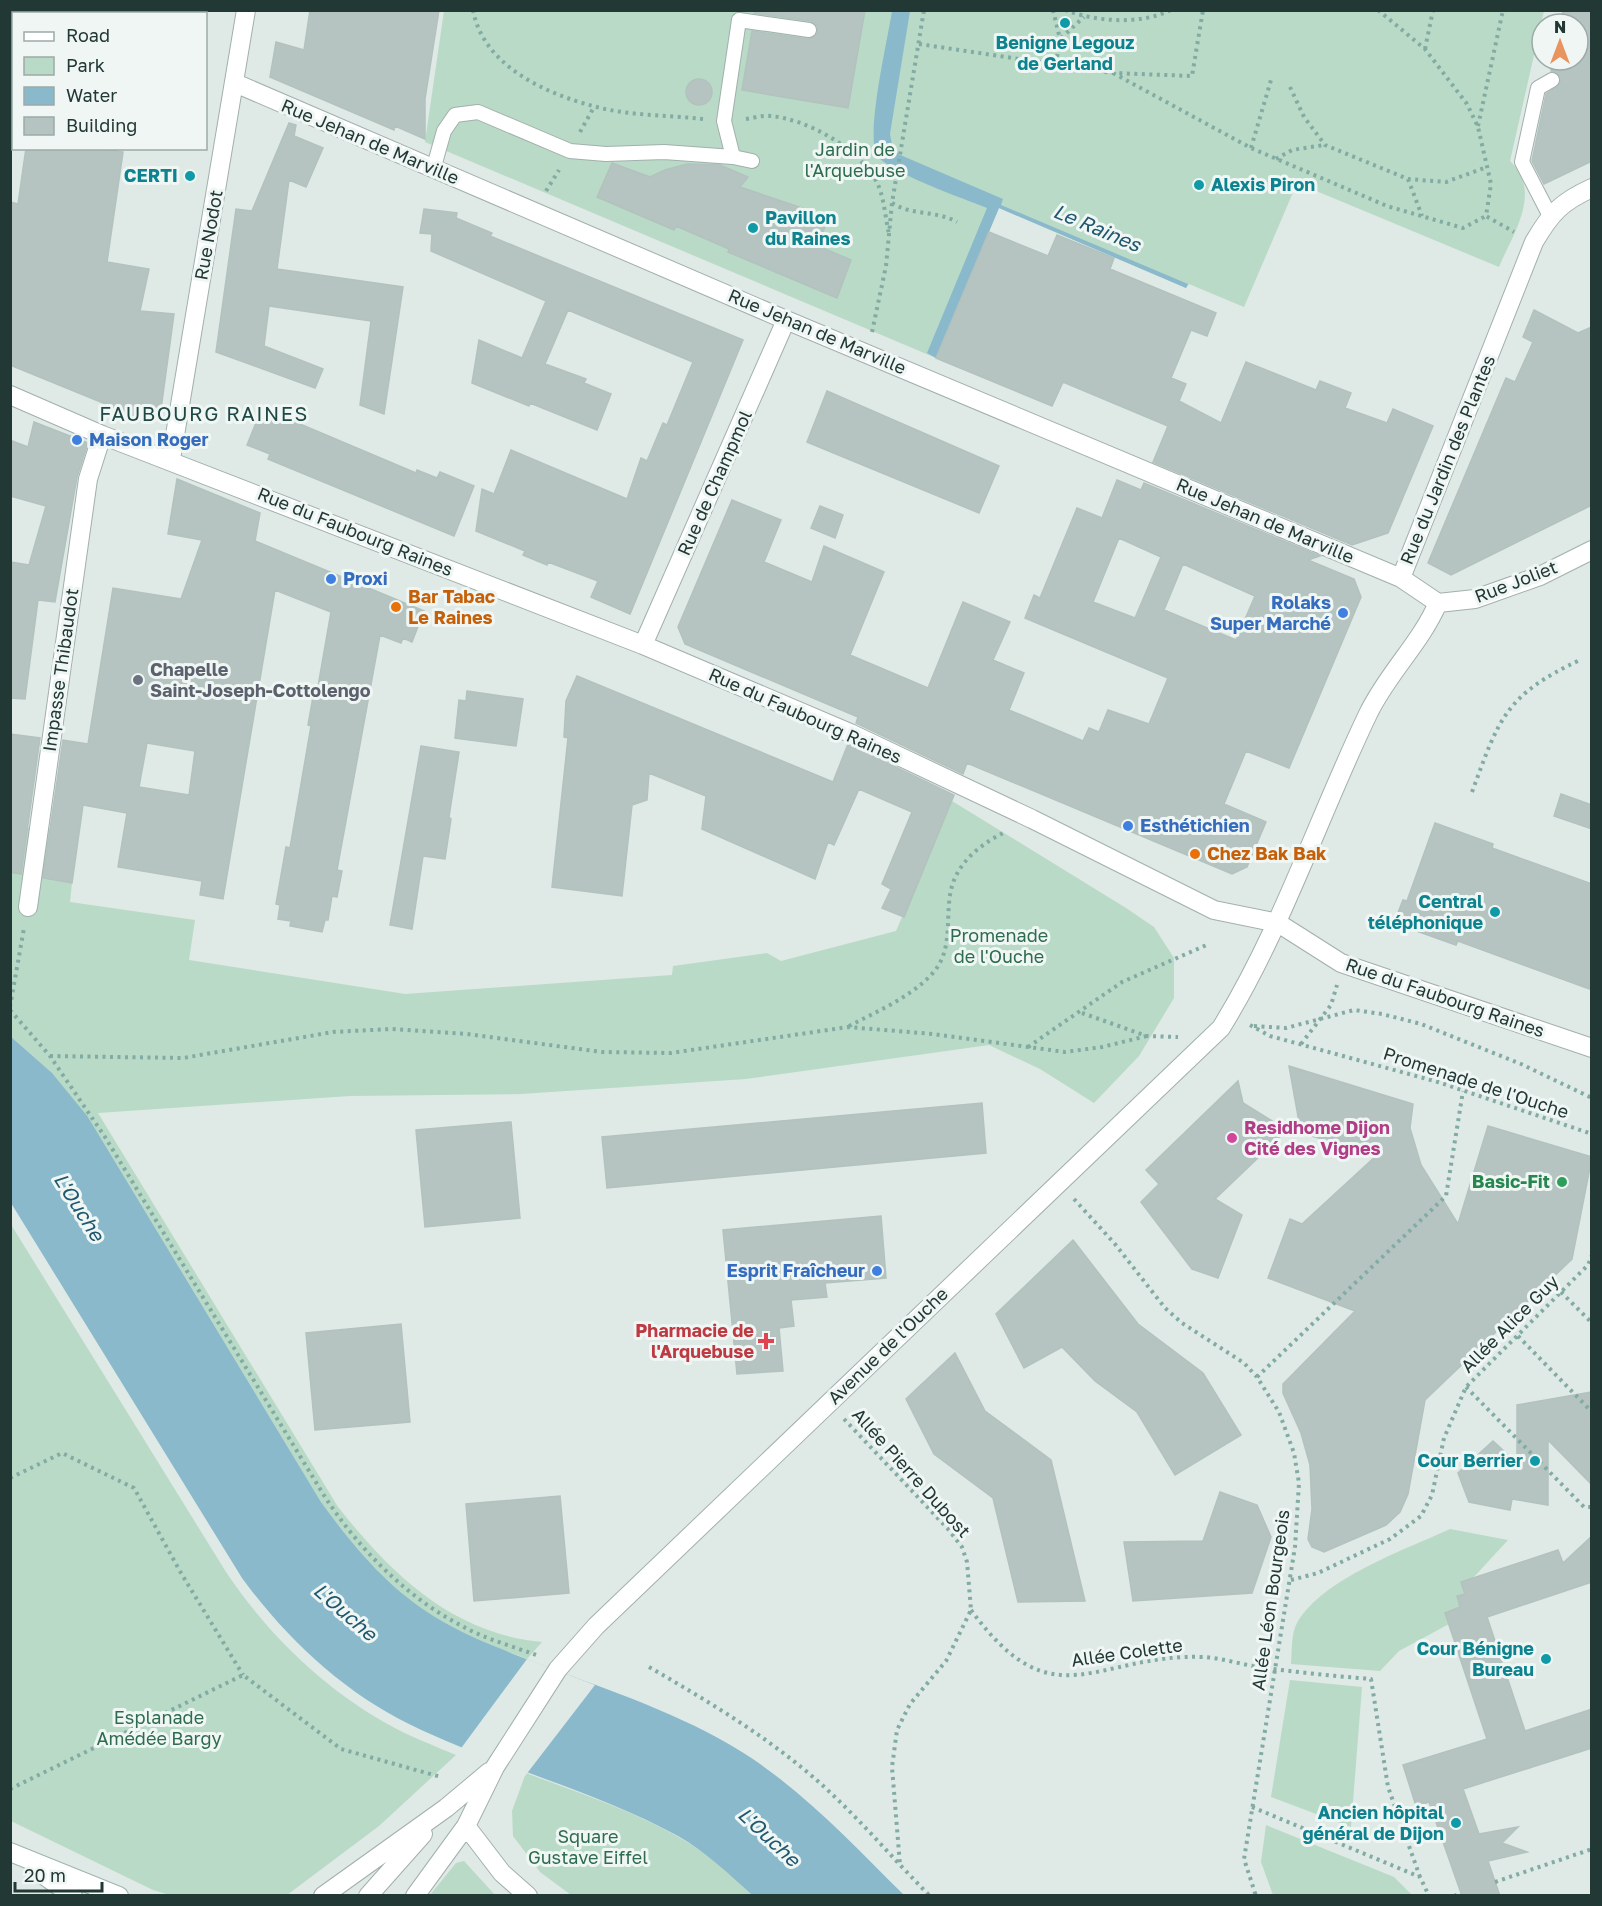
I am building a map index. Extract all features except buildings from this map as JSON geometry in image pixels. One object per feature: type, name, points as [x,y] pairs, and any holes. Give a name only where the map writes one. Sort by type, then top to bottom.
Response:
[{"type":"street","name":"Rue Nodot","points":[[171,459],[246,10]]},
{"type":"street","name":"Rue Jehan de Marville","points":[[235,83],[433,170],[535,210],[786,320],[1401,578]]},
{"type":"street","name":"Rue du Jardin des Plantes","points":[[1438,603],[1401,578],[1534,242],[1550,216],[1567,199],[1592,188]]},
{"type":"street","name":"Rue de Champmol","points":[[643,645],[786,320]]},
{"type":"street","name":"Rue du Faubourg Raines","points":[[10,395],[102,435],[171,459],[643,645],[850,733],[1032,819],[1214,910],[1278,923],[1341,963],[1592,1048]]},
{"type":"street","name":"Impasse Thibaudot","points":[[28,907],[88,478],[102,435]]},
{"type":"street","name":"Rue Joliet","points":[[1438,603],[1475,599],[1540,576],[1592,550]]},
{"type":"street","points":[[1278,923],[1369,711],[1392,673],[1427,629],[1438,603]]},
{"type":"street","name":"Avenue de l'Ouche","points":[[415,1896],[466,1826],[495,1767],[558,1669],[596,1626],[1060,1183],[1134,1109],[1215,1036],[1230,1013],[1278,923]]},
{"type":"street","name":"Avenue de l'Ouche","points":[[323,1896],[446,1808],[495,1767]]},
{"type":"street","name":"Avenue de l'Ouche","points":[[368,1896],[446,1808]]},
{"type":"street","points":[[466,1826],[502,1873],[528,1896]]},
{"type":"street","points":[[12,1853],[74,1895]]},
{"type":"street","points":[[12,1853],[118,1896]]},
{"type":"lane","points":[[733,157],[724,121],[739,20],[809,30]]},
{"type":"lane","points":[[1550,216],[1522,162],[1538,88],[1552,80]]},
{"type":"lane","points":[[433,170],[444,131],[455,115],[478,112],[570,151],[606,154],[664,152],[733,157],[752,161]]},
{"type":"path","points":[[473,10],[476,24],[487,47],[508,66],[550,91],[594,107],[724,121],[769,116],[803,124],[835,141],[861,160],[877,181],[889,234]]},
{"type":"path","points":[[867,354],[886,266],[892,203],[902,155],[924,10]]},
{"type":"path","points":[[1053,10],[1060,39],[1056,63]]},
{"type":"path","points":[[1066,11],[1084,17],[1131,20],[1152,17],[1172,10]]},
{"type":"path","points":[[919,44],[1113,73],[1192,76],[1203,10]]},
{"type":"path","points":[[1378,10],[1425,49],[1467,104],[1478,127],[1491,184],[1486,216]]},
{"type":"path","points":[[1425,49],[1433,10]]},
{"type":"path","points":[[1478,127],[1503,10]]},
{"type":"path","points":[[1060,39],[1084,17]]},
{"type":"path","points":[[1113,73],[1251,148],[1387,206],[1463,228],[1486,216]]},
{"type":"path","points":[[1251,148],[1271,80]]},
{"type":"path","points":[[1290,87],[1304,117],[1325,145],[1408,179],[1446,182],[1487,167]]},
{"type":"path","points":[[1276,159],[1292,150],[1325,145]]},
{"type":"path","points":[[535,210],[570,151]]},
{"type":"path","points":[[1408,179],[1422,216]]},
{"type":"path","points":[[892,203],[902,209],[936,213],[957,222]]},
{"type":"path","points":[[1486,216],[1534,242]]},
{"type":"path","points":[[1472,792],[1503,715],[1532,686],[1580,660]]},
{"type":"path","points":[[848,1027],[890,1005],[931,975],[946,947],[954,879],[968,858],[988,840],[1032,819]]},
{"type":"path","points":[[28,907],[10,1009],[50,1056],[105,1137],[346,1528],[389,1573],[431,1607],[464,1628],[536,1655]]},
{"type":"path","points":[[1027,1048],[1081,1013],[1122,982],[1209,945]]},
{"type":"path","points":[[1301,1044],[1324,1016],[1335,995]]},
{"type":"path","points":[[1324,1016],[1354,1010],[1382,1014],[1421,1024],[1521,1064],[1592,1098]]},
{"type":"path","points":[[1081,1013],[1147,1036]]},
{"type":"path","name":"Promenade de l'Ouche","points":[[1324,1016],[1286,1028],[1250,1026],[1270,1036],[1438,1082],[1592,1134]]},
{"type":"path","points":[[50,1056],[183,1058],[333,1032],[392,1029],[467,1034],[602,1052],[670,1053],[848,1027],[933,1034],[1065,1052],[1102,1047],[1147,1036],[1179,1037]]},
{"type":"path","points":[[1257,1377],[1446,1196],[1463,1092]]},
{"type":"path","name":"Allée Léon Bourgeois","points":[[1060,1183],[1115,1244],[1165,1308],[1182,1323],[1244,1363],[1257,1377],[1283,1421],[1297,1468],[1299,1512],[1291,1580],[1244,1859],[1256,1896]]},
{"type":"path","name":"Allée Alice Guy","points":[[1291,1580],[1318,1573],[1390,1539],[1421,1516],[1432,1495],[1444,1438],[1466,1387],[1588,1265],[1592,1255]]},
{"type":"path","points":[[1561,1292],[1592,1323]]},
{"type":"path","points":[[1518,1336],[1592,1412]]},
{"type":"path","points":[[1466,1387],[1584,1507],[1592,1507]]},
{"type":"path","name":"Allée Pierre Dubost","points":[[829,1403],[948,1529],[962,1547],[966,1562],[971,1610]]},
{"type":"path","points":[[10,1478],[62,1453],[135,1488],[181,1573],[243,1675],[341,1749],[441,1777]]},
{"type":"path","points":[[900,1865],[892,1767],[897,1730],[910,1704],[946,1661],[971,1610]]},
{"type":"path","name":"Allée Colette","points":[[971,1610],[992,1639],[1008,1654],[1027,1666],[1057,1676],[1093,1675],[1119,1666],[1171,1658],[1206,1657],[1275,1669],[1371,1680],[1388,1787],[1420,1877]]},
{"type":"path","points":[[649,1666],[732,1716],[815,1779],[930,1896]]},
{"type":"path","points":[[10,1789],[243,1675]]},
{"type":"path","points":[[1252,1807],[1420,1877],[1429,1896]]},
{"type":"path","points":[[1495,1882],[1592,1849]]},
{"type":"path","points":[[1454,1896],[1461,1893]]},
{"type":"green space","name":"Jardin de l'Arquebuse","points":[[444,11],[1544,11],[1530,12],[1530,72],[1510,161],[1520,173],[1525,199],[1517,227],[1499,267],[1297,183],[1244,307],[1189,284],[1186,288],[999,208],[936,358],[425,142]]},
{"type":"green space","name":"Promenade de l'Ouche","points":[[952,801],[1154,927],[1174,958],[1174,998],[1139,1056],[1094,1103],[1040,1069],[989,1045],[746,1079],[521,1094],[350,1096],[98,1113],[338,1507],[380,1555],[427,1597],[480,1627],[510,1637],[542,1642],[527,1659],[468,1635],[434,1617],[386,1579],[346,1534],[321,1502],[88,1117],[11,1119],[11,826],[50,829],[43,877],[72,883],[70,902],[195,920],[189,960],[405,994],[672,975],[673,966],[767,953],[781,961],[896,931]]},
{"type":"green space","name":"Esplanade Amédée Bargy","points":[[10,1223],[226,1572],[260,1618],[300,1660],[368,1713],[401,1731],[456,1755],[379,1826],[287,1895],[170,1895],[153,1890],[11,1821]]},
{"type":"green space","points":[[1450,1529],[1508,1540],[1473,1578],[1465,1594],[1457,1597],[1460,1607],[1445,1613],[1449,1624],[1399,1651],[1380,1671],[1291,1664],[1295,1627],[1309,1607],[1326,1592],[1366,1567]]},
{"type":"green space","points":[[1290,1680],[1362,1687],[1351,1827],[1271,1797]]},
{"type":"green space","name":"Square Gustave Eiffel","points":[[526,1773],[598,1800],[668,1831],[711,1858],[752,1895],[571,1895],[540,1872],[513,1836],[512,1811]]},
{"type":"green space","points":[[1266,1825],[1394,1877],[1412,1895],[1273,1895],[1261,1862]]},
{"type":"green space","points":[[464,1861],[495,1895],[430,1895],[456,1863]]},
{"type":"water","points":[[892,11],[910,11],[890,134],[892,145],[898,154],[1003,199],[1001,205],[1188,284],[1186,288],[999,208],[936,358],[927,353],[987,208],[910,177],[884,162],[877,155],[874,144],[875,108]]},
{"type":"water","name":"L'Ouche","points":[[11,1037],[52,1073],[88,1117],[321,1502],[372,1565],[418,1606],[466,1634],[670,1715],[745,1754],[770,1771],[817,1810],[904,1895],[752,1895],[698,1849],[645,1819],[442,1739],[385,1711],[338,1679],[296,1642],[242,1578],[11,1203]]},
{"type":"pier","points":[[527,1659],[595,1685],[525,1776],[459,1751]]},
{"type":"place","name":"Benigne Legouz de Gerland","points":[[1065,23]]},
{"type":"place","name":"CERTI","points":[[190,176]]},
{"type":"place","name":"Alexis Piron","points":[[1199,185]]},
{"type":"place","name":"Pavillon du Raines","points":[[753,228]]},
{"type":"place","name":"Maison Roger","points":[[77,440]]},
{"type":"place","name":"Proxi","points":[[331,579]]},
{"type":"place","name":"Bar Tabac Le Raines","points":[[396,607]]},
{"type":"place","name":"Rolaks Super Marché","points":[[1343,613]]},
{"type":"place","name":"Chapelle Saint-Joseph-Cottolengo","points":[[138,680]]},
{"type":"place","name":"Esthétichien","points":[[1128,826]]},
{"type":"place","name":"Chez Bak Bak","points":[[1195,854]]},
{"type":"place","name":"Central téléphonique","points":[[1495,912]]},
{"type":"place","name":"Residhome Dijon Cité des Vignes","points":[[1232,1138]]},
{"type":"place","name":"Basic-Fit","points":[[1562,1182]]},
{"type":"place","name":"Esprit Fraîcheur","points":[[877,1271]]},
{"type":"place","name":"Pharmacie de l'Arquebuse","points":[[766,1341]]},
{"type":"place","name":"Cour Berrier","points":[[1535,1461]]},
{"type":"place","name":"Cour Bénigne Bureau","points":[[1546,1659]]},
{"type":"place","name":"Ancien hôpital général de Dijon","points":[[1456,1823]]},
{"type":"district","name":"FAUBOURG RAINES","points":[[204,414]]},
{"type":"water label","name":"Le Raines","points":[[1097,228]]}]
